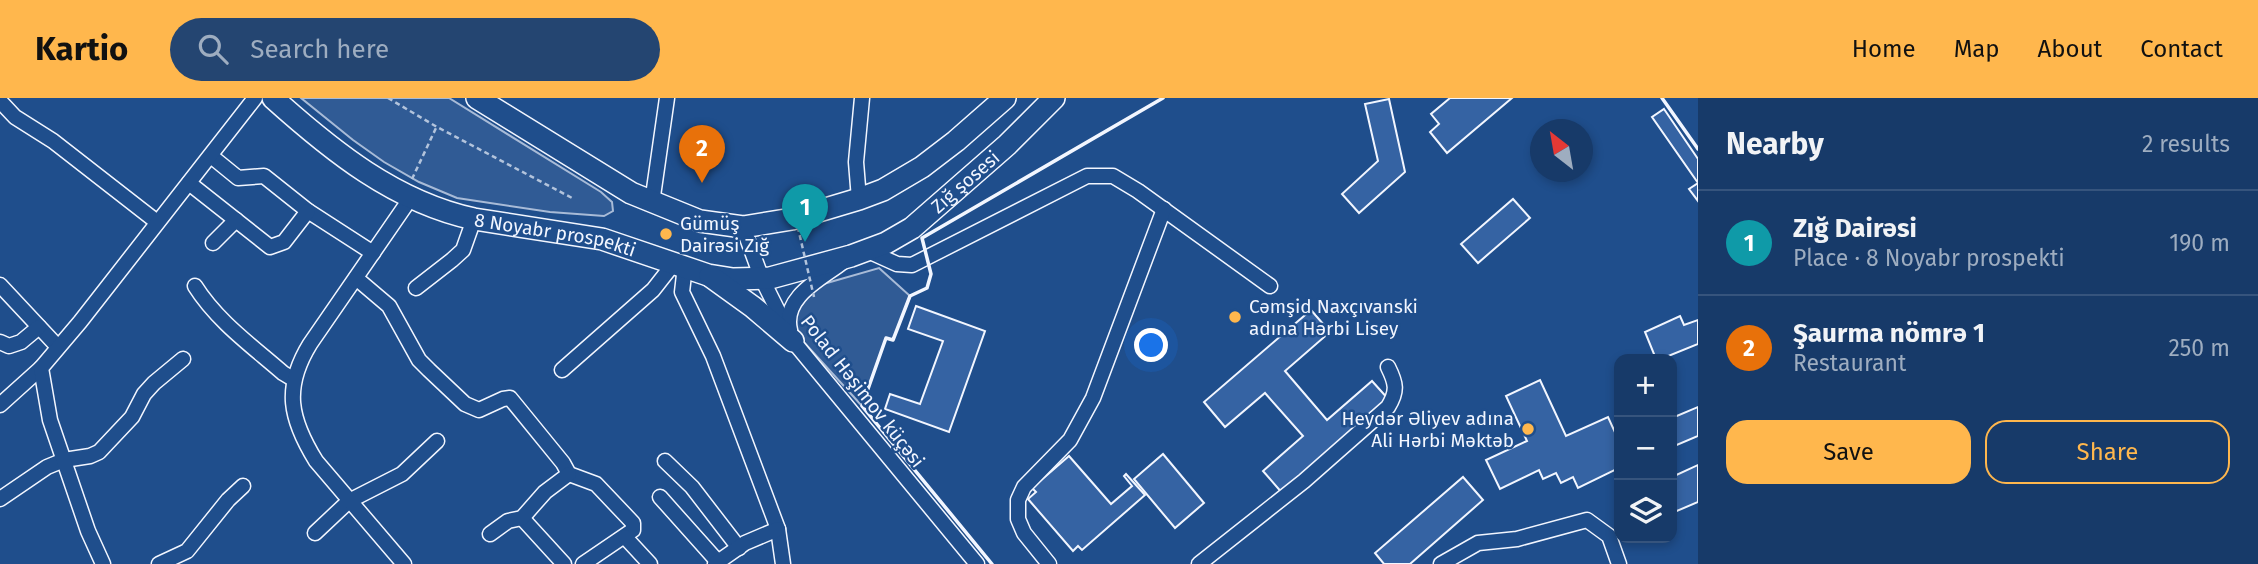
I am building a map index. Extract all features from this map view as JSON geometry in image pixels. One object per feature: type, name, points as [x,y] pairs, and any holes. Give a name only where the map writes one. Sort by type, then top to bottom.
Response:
[{"type":"highway","name":"8 Noyabr prospekti","points":[[273,98],[370,175],[411,189],[445,212],[602,239],[708,275],[733,279],[771,278],[858,253]]},
{"type":"highway","points":[[477,98],[617,186],[652,203],[700,221],[743,227],[792,219],[859,199],[895,183],[922,167],[956,141],[1005,98]]},
{"type":"highway","name":"Zığ şosesi","points":[[858,253],[886,243],[912,228],[1007,145],[1055,98]]},
{"type":"highway","points":[[708,275],[753,307],[793,341]]},
{"type":"street","points":[[0,405],[41,368],[256,98]]},
{"type":"street","points":[[652,203],[667,98]]},
{"type":"street","points":[[859,199],[856,162],[862,98]]},
{"type":"street","points":[[0,101],[15,117],[53,141],[157,222]]},
{"type":"street","points":[[211,156],[239,178],[264,177],[308,211],[373,253]]},
{"type":"street","points":[[793,341],[789,318],[797,298],[858,253],[904,266],[922,262],[1087,176],[1113,176],[1164,209],[1270,286]]},
{"type":"street","points":[[189,183],[270,247],[284,242],[308,211]]},
{"type":"street","points":[[404,564],[316,461],[305,442],[295,414],[293,379],[299,361],[373,253],[411,189]]},
{"type":"street","points":[[1049,564],[1024,533],[1018,519],[1018,500],[1024,487],[1070,440],[1093,398],[1164,209]]},
{"type":"street","points":[[416,288],[463,250],[474,219]]},
{"type":"street","points":[[213,243],[236,220]]},
{"type":"street","name":"Polad Həşimov küçəsi","points":[[743,227],[762,278],[793,341],[977,564]]},
{"type":"street","points":[[562,370],[680,264]]},
{"type":"street","points":[[680,264],[682,292],[713,356],[778,529],[783,564]]},
{"type":"street","points":[[356,278],[389,306],[419,359],[465,404],[480,410],[510,398],[569,474],[596,484],[633,523],[633,530],[625,537],[583,564]]},
{"type":"street","points":[[0,285],[58,347]]},
{"type":"street","points":[[195,286],[207,305],[224,322],[293,379]]},
{"type":"street","points":[[0,342],[9,346],[21,342],[39,327]]},
{"type":"street","points":[[0,499],[47,467],[99,452],[132,416],[144,394],[183,359]]},
{"type":"street","points":[[1199,564],[1304,481],[1388,407],[1396,394],[1396,382],[1388,367]]},
{"type":"street","points":[[41,368],[50,420],[88,531],[103,564]]},
{"type":"street","points":[[316,533],[349,501],[402,474],[437,441]]},
{"type":"street","points":[[665,461],[692,487],[739,548]]},
{"type":"street","points":[[490,534],[508,521],[522,518],[545,492],[569,474]]},
{"type":"street","points":[[159,564],[187,551],[228,500],[243,486]]},
{"type":"street","points":[[660,497],[717,563],[739,548],[778,529]]},
{"type":"street","points":[[522,518],[564,564]]},
{"type":"street","points":[[1441,564],[1478,543],[1517,539],[1587,520],[1609,536],[1619,564]]},
{"type":"street","points":[[625,537],[650,564]]},
{"type":"path","points":[[388,98],[573,199]]},
{"type":"path","points":[[411,189],[437,127]]},
{"type":"path","points":[[792,202],[814,297]]},
{"type":"shaded area","points":[[301,98],[449,98],[601,192],[612,202],[613,211],[604,216],[550,212],[457,198],[419,182],[384,162]]},
{"type":"shaded area","points":[[879,268],[910,296],[893,340],[886,338],[862,406],[801,339],[793,325],[791,308],[813,287]]},
{"type":"building","points":[[1450,98],[1512,98],[1447,153],[1430,132],[1439,124],[1431,114]]},
{"type":"building","points":[[1389,99],[1405,172],[1359,213],[1342,194],[1378,161],[1365,104]]},
{"type":"building","points":[[1664,109],[1698,159],[1698,183],[1652,117]]},
{"type":"building","points":[[1698,183],[1698,201],[1689,189]]},
{"type":"building","points":[[1513,199],[1530,218],[1478,263],[1461,244]]},
{"type":"building","points":[[916,306],[985,331],[949,432],[885,409],[890,394],[920,404],[943,341],[908,329]]},
{"type":"building","points":[[1311,310],[1330,332],[1285,371],[1327,420],[1372,381],[1390,401],[1283,494],[1263,471],[1303,436],[1265,393],[1225,427],[1204,402]]},
{"type":"building","points":[[1680,316],[1684,325],[1698,320],[1698,344],[1673,354],[1654,354],[1645,332]]},
{"type":"building","points":[[1540,380],[1566,436],[1608,417],[1614,430],[1614,470],[1578,488],[1573,477],[1561,483],[1556,473],[1543,479],[1539,470],[1500,489],[1486,460],[1527,441],[1506,396]]},
{"type":"building","points":[[1698,407],[1698,436],[1677,445],[1677,416]]},
{"type":"building","points":[[1163,454],[1204,503],[1175,528],[1134,479]]},
{"type":"building","points":[[1069,456],[1111,504],[1132,486],[1124,476],[1126,474],[1145,495],[1082,550],[1078,546],[1073,551],[1028,499],[1036,492],[1032,488]]},
{"type":"building","points":[[1698,465],[1698,502],[1677,511],[1677,480],[1677,475]]},
{"type":"building","points":[[1463,477],[1483,500],[1410,564],[1384,564],[1375,553]]},
{"type":"wall","points":[[992,564],[862,406],[886,338],[893,340],[910,296],[927,288],[931,274],[922,238],[1163,98]]},
{"type":"wall","points":[[1662,98],[1698,149]]},
{"type":"place","name":"Şaurma nömrә 1","points":[[702,183]]},
{"type":"place","name":"Gümüş Dairəsi Zığ","points":[[666,234]]},
{"type":"place","name":"Zığ Dairəsi","points":[[805,242]]},
{"type":"place","name":"Cəmşid Naxçıvanski adına Hərbi Lisey","points":[[1235,317]]},
{"type":"place","name":"Heydər Əliyev adına Ali Hərbi Məktəb","points":[[1528,429]]}]
